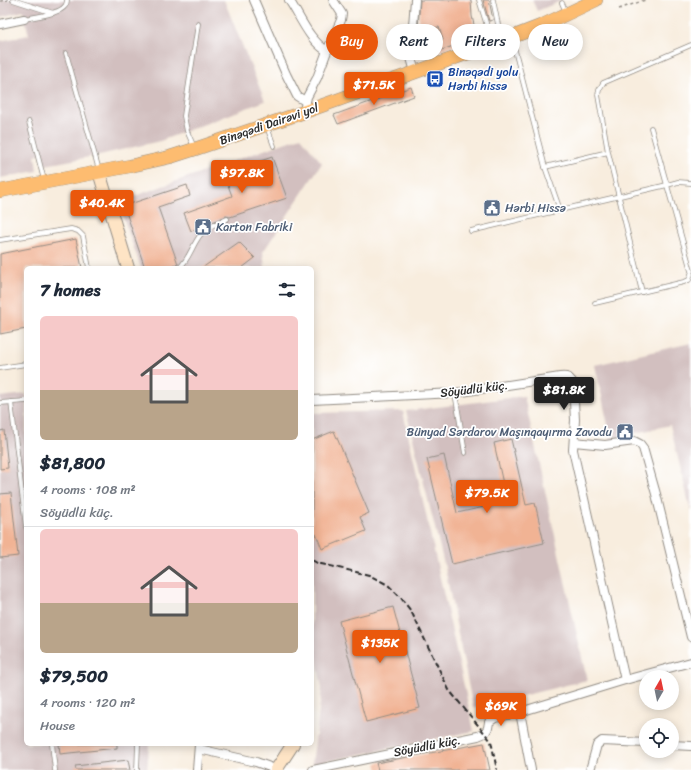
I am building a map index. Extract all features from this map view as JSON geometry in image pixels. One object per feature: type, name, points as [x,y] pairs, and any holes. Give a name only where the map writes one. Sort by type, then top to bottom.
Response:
[{"type":"main road","name":"Binəqədi Dairəvi yol","points":[[520,32],[565,9],[596,0]]},
{"type":"main road","name":"Binəqədi Dairəvi yol","points":[[0,191],[152,162],[195,150],[266,125],[306,106],[451,59]]},
{"type":"street","points":[[254,0],[286,74],[297,96],[306,106],[326,55]]},
{"type":"street","points":[[289,0],[316,43],[326,51]]},
{"type":"street","points":[[333,0],[342,14],[339,24]]},
{"type":"street","points":[[413,24],[414,0]]},
{"type":"street","points":[[0,24],[24,19]]},
{"type":"street","points":[[411,60],[414,72]]},
{"type":"street","points":[[99,172],[127,266]]},
{"type":"street","name":"Söyüdlü küç.","points":[[314,400],[455,393],[567,376],[573,383],[575,420],[574,457],[625,680]]},
{"type":"street","points":[[574,442],[605,445],[634,441],[640,444],[643,448],[656,494],[691,637]]},
{"type":"street","name":"Söyüdlü küç.","points":[[313,770],[478,736],[485,733],[492,720],[691,662]]},
{"type":"street","points":[[520,712],[531,770]]},
{"type":"street","points":[[590,770],[597,745],[602,741],[639,743]]},
{"type":"street","points":[[679,745],[691,746]]},
{"type":"street","points":[[197,770],[199,746],[256,762],[277,770],[292,746]]},
{"type":"lane","points":[[14,0],[53,13]]},
{"type":"lane","points":[[24,19],[61,10],[65,6],[67,0]]},
{"type":"lane","points":[[479,0],[492,24]]},
{"type":"lane","points":[[492,0],[498,24]]},
{"type":"lane","points":[[195,150],[187,131],[184,116],[198,24]]},
{"type":"lane","points":[[642,292],[608,152],[598,95],[603,83],[691,45]]},
{"type":"lane","points":[[66,53],[99,172]]},
{"type":"lane","points":[[508,60],[560,210]]},
{"type":"lane","points":[[29,122],[45,183]]},
{"type":"lane","points":[[266,125],[274,146]]},
{"type":"lane","points":[[651,128],[691,271]]},
{"type":"lane","points":[[545,167],[608,152]]},
{"type":"lane","points":[[471,231],[678,182],[691,182]]},
{"type":"lane","points":[[182,266],[185,264],[202,233],[227,219]]},
{"type":"lane","points":[[0,240],[71,229],[78,231],[83,236],[90,266]]},
{"type":"lane","points":[[595,303],[684,282],[689,280],[691,274]]},
{"type":"lane","points":[[0,368],[24,364]]},
{"type":"lane","points":[[455,393],[465,453]]},
{"type":"lane","points":[[0,403],[24,401]]},
{"type":"lane","points":[[11,402],[24,510]]},
{"type":"lane","points":[[52,746],[55,770]]},
{"type":"lane","points":[[137,770],[138,746]]},
{"type":"path","points":[[0,1],[14,0]]},
{"type":"path","points":[[619,9],[645,0]]},
{"type":"shaded area","points":[[0,0],[224,0],[265,101],[160,141],[95,156],[45,165],[42,154],[35,156],[37,171],[0,178],[0,41],[29,35],[23,11],[0,17]]},
{"type":"shaded area","points":[[532,0],[563,0],[537,11]]},
{"type":"shaded area","name":"Karton Fabriki","points":[[301,137],[322,163],[263,252],[265,266],[140,266],[118,202]]},
{"type":"shaded area","name":"Bünyad Sərdarov Maşınqayırma Zavodu","points":[[691,343],[691,512],[670,425],[611,439],[595,365]]},
{"type":"shaded area","points":[[24,394],[24,746],[149,746],[147,770],[0,770],[0,397]]},
{"type":"shaded area","points":[[524,396],[587,680],[473,708],[445,568],[406,411]]},
{"type":"shaded area","points":[[403,411],[474,731],[312,764],[322,688],[314,645],[314,413]]},
{"type":"building","points":[[420,0],[471,0],[474,24],[451,24],[451,47],[443,50],[443,24],[418,24]]},
{"type":"building","points":[[483,0],[489,0],[493,20],[489,21]]},
{"type":"building","points":[[411,87],[414,96],[338,124],[334,115]]},
{"type":"building","points":[[272,157],[287,198],[230,217],[226,216],[191,231],[184,213],[232,196],[224,174]]},
{"type":"building","points":[[187,185],[190,196],[158,207],[178,264],[173,266],[144,266],[124,206]]},
{"type":"building","points":[[76,239],[82,266],[24,266],[24,329],[0,334],[0,254]]},
{"type":"building","points":[[239,242],[255,258],[245,266],[205,266]]},
{"type":"building","points":[[4,430],[8,468],[0,469],[0,431]]},
{"type":"building","points":[[334,431],[369,513],[360,517],[366,531],[322,549],[316,534],[314,535],[314,439]]},
{"type":"building","points":[[511,439],[526,505],[535,503],[544,543],[452,564],[427,459],[444,455],[457,513],[507,502],[494,443]]},
{"type":"building","points":[[11,493],[18,556],[0,558],[0,494]]},
{"type":"building","points":[[393,607],[420,708],[366,722],[339,621]]},
{"type":"building","points":[[484,743],[490,770],[378,770],[376,763]]},
{"type":"building","points":[[59,746],[117,746],[117,748],[60,754]]},
{"type":"building","points":[[128,760],[130,770],[76,770],[75,766]]},
{"type":"railway","points":[[314,561],[369,575],[388,585],[401,598],[411,611],[449,690],[491,741],[497,770]]},
{"type":"place","name":"Binəqədi yolu Hərbi hissə","points":[[435,79]]},
{"type":"place","name":"Hərbi Hissə","points":[[492,208]]},
{"type":"place","name":"Karton Fabriki","points":[[203,227]]},
{"type":"place","name":"Bünyad Sərdarov Maşınqayırma Zavodu","points":[[625,432]]}]
